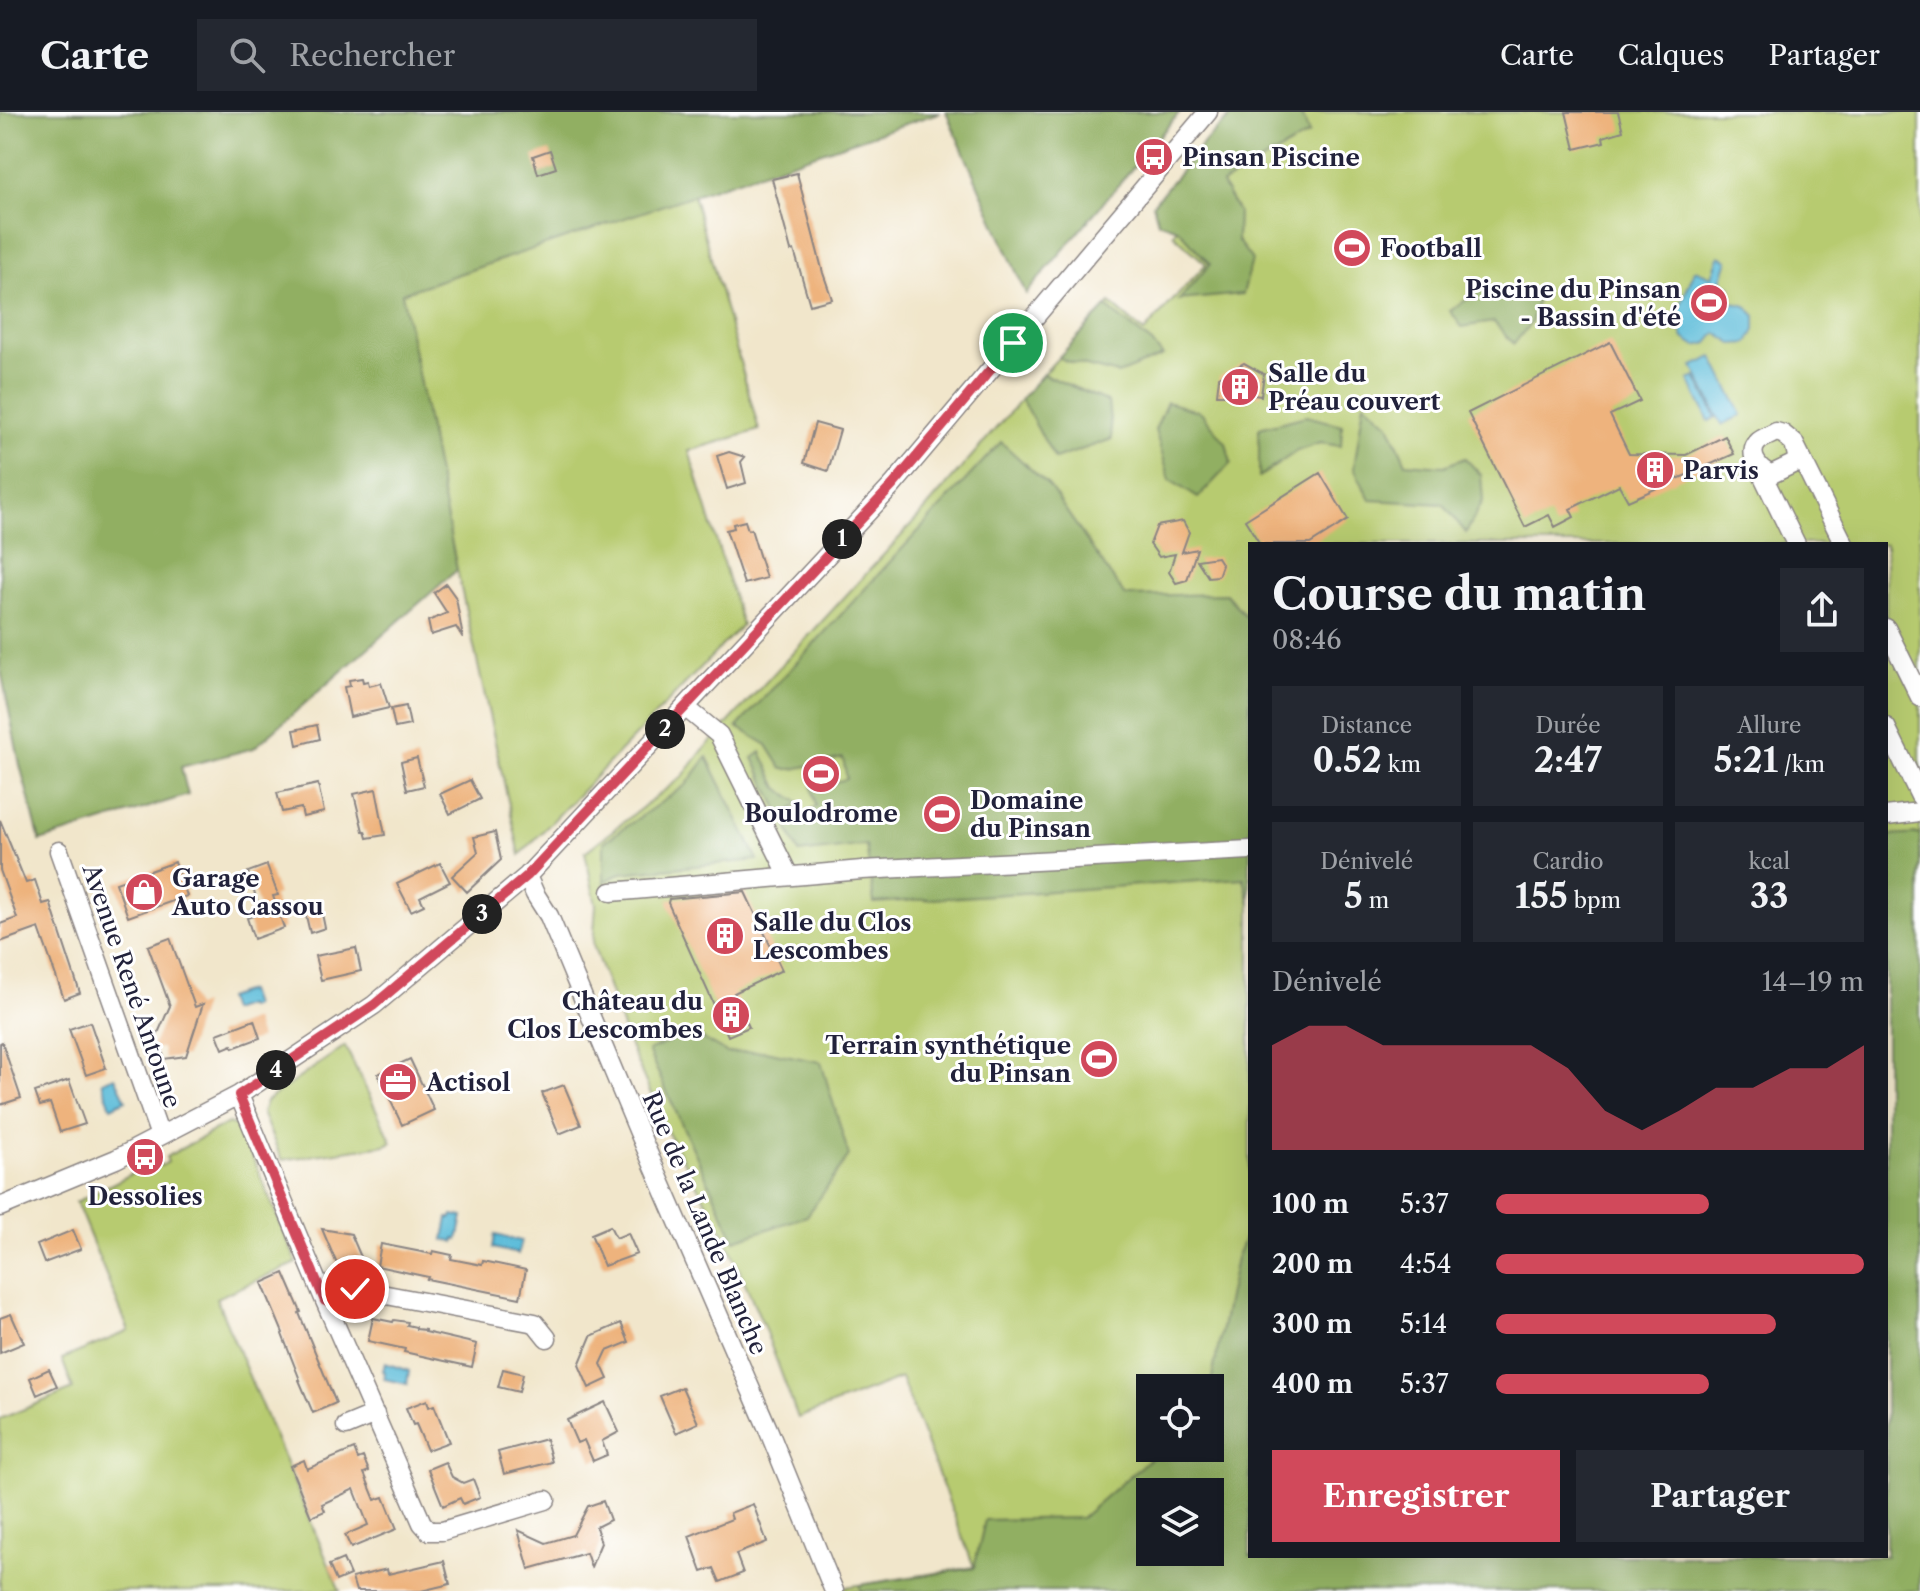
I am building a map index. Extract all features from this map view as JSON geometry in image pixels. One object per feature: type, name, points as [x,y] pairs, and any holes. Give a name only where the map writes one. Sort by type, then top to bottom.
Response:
[{"type":"street","name":"Avenue René Antoune","points":[[0,1207],[116,1159],[239,1095],[374,1005],[527,876],[893,485],[1208,112]]},
{"type":"street","points":[[1795,542],[1754,455],[1758,442],[1776,432],[1794,443],[1843,542]]},
{"type":"street","points":[[1756,462],[1765,473],[1772,474],[1795,463],[1794,443]]},
{"type":"street","points":[[1888,632],[1920,697]]},
{"type":"street","points":[[685,707],[719,735],[789,876]]},
{"type":"street","points":[[1888,731],[1920,796]]},
{"type":"street","points":[[1888,816],[1920,812]]},
{"type":"street","points":[[611,892],[862,870],[1248,850]]},
{"type":"street","name":"Avenue René Antoune","points":[[59,851],[160,1136]]},
{"type":"street","name":"Rue de la Lande Blanche","points":[[527,876],[549,916],[834,1591]]},
{"type":"street","points":[[239,1095],[422,1523],[429,1531],[442,1531],[546,1500]]},
{"type":"street","points":[[325,1301],[355,1289],[535,1323],[547,1338]]},
{"type":"street","points":[[346,1426],[375,1414]]},
{"type":"green space","points":[[0,112],[941,112],[402,293],[457,570],[254,748],[181,767],[188,795],[40,841],[20,765],[0,666]]},
{"type":"green space","points":[[946,112],[1180,112],[1026,294]]},
{"type":"green space","points":[[1235,112],[1297,112],[1309,134],[1222,184],[1238,212],[1237,240],[1252,260],[1243,294],[1179,300],[1210,264],[1178,229],[1158,222],[1153,204],[1207,139]]},
{"type":"green space","name":"Domaine du Pinsan","points":[[1271,112],[1920,112],[1920,1591],[834,1591],[974,1567],[901,1378],[798,1418],[762,1322],[722,1230],[668,1133],[628,1042],[593,945],[596,905],[585,852],[683,776],[703,750],[925,510],[1043,374],[1110,303],[1144,332],[1206,264],[1173,234],[1205,186]]},
{"type":"green space","points":[[693,194],[759,430],[689,451],[742,625],[520,855],[457,570],[401,293]]},
{"type":"green space","points":[[1485,287],[1539,292],[1532,321],[1514,344],[1494,322],[1462,327],[1450,311]]},
{"type":"green space","points":[[1106,307],[1152,343],[1163,356],[1118,374],[1059,357]]},
{"type":"green space","points":[[1043,374],[1108,402],[1112,439],[1055,459],[1021,399]]},
{"type":"green space","points":[[1167,402],[1201,412],[1226,443],[1231,463],[1198,498],[1170,480],[1155,430]]},
{"type":"green space","points":[[1364,402],[1389,424],[1406,463],[1444,466],[1465,458],[1481,475],[1483,501],[1466,533],[1443,504],[1370,500],[1354,468]]},
{"type":"green space","points":[[1306,416],[1342,425],[1341,446],[1320,443],[1297,451],[1259,477],[1259,428]]},
{"type":"green space","points":[[1001,442],[1049,486],[1125,596],[1226,594],[1248,619],[1248,895],[1244,878],[874,903],[866,845],[799,853],[787,827],[816,806],[812,787],[847,779],[843,758],[782,769],[767,745],[737,727]]},
{"type":"green space","points":[[761,752],[778,788],[800,803],[782,817],[753,758]]},
{"type":"green space","points":[[707,757],[758,860],[621,873],[604,882],[604,842],[686,785]]},
{"type":"green space","points":[[1920,834],[1920,1591],[861,1591],[859,1585],[974,1568],[985,1520],[1081,1518],[1146,1462],[1224,1462],[1224,1374],[1213,1374],[1236,1258],[1248,1230],[1248,1558],[1888,1558],[1888,836]]},
{"type":"green space","points":[[691,1032],[727,1053],[765,1051],[821,1062],[849,1156],[807,1216],[735,1240],[648,1051]]},
{"type":"green space","points":[[345,1046],[392,1142],[282,1160],[262,1113],[266,1101]]},
{"type":"green space","points":[[228,1123],[240,1127],[297,1263],[216,1298],[340,1591],[0,1591],[0,1419],[73,1389],[62,1359],[129,1331],[76,1202],[157,1161],[161,1166],[168,1162],[166,1157]]},
{"type":"water","name":"Piscine du Pinsan - Bassin d'été","points":[[1719,256],[1728,260],[1721,282],[1731,287],[1726,301],[1746,306],[1755,316],[1755,330],[1748,343],[1733,344],[1716,333],[1708,343],[1696,346],[1684,338],[1676,316],[1695,270],[1712,277]]},
{"type":"water","points":[[1713,357],[1742,415],[1722,425],[1693,366]]},
{"type":"water","points":[[1696,377],[1716,417],[1709,421],[1689,380]]},
{"type":"water","points":[[248,991],[253,1006],[230,1011],[226,998]]},
{"type":"water","points":[[115,1077],[126,1100],[111,1107],[102,1082]]},
{"type":"water","points":[[453,1215],[463,1217],[458,1240],[454,1242],[444,1240],[448,1218]]},
{"type":"water","points":[[495,1235],[521,1241],[518,1254],[493,1248]]},
{"type":"water","points":[[385,1363],[409,1371],[407,1384],[384,1379]]},
{"type":"building","points":[[1566,112],[1618,112],[1623,131],[1603,137],[1604,142],[1575,149]]},
{"type":"building","points":[[550,150],[556,168],[538,174],[533,156]]},
{"type":"building","points":[[797,173],[832,299],[810,305],[794,250],[791,251],[772,179]]},
{"type":"building","points":[[1610,342],[1640,401],[1610,415],[1629,454],[1686,455],[1725,436],[1734,454],[1628,501],[1619,485],[1570,509],[1574,517],[1555,527],[1549,515],[1525,527],[1468,413]]},
{"type":"building","name":"Salle du Préau couvert","points":[[1244,363],[1264,374],[1261,396],[1254,395],[1243,402],[1227,395],[1217,395],[1219,377]]},
{"type":"building","points":[[815,423],[840,430],[828,471],[804,463]]},
{"type":"building","points":[[729,452],[745,457],[741,462],[746,483],[727,489],[717,456]]},
{"type":"building","points":[[1320,473],[1348,520],[1313,542],[1259,542],[1245,520]]},
{"type":"building","points":[[745,521],[748,530],[751,529],[766,578],[744,584],[726,530],[734,528],[733,524]]},
{"type":"building","points":[[1183,521],[1189,532],[1182,552],[1197,549],[1187,580],[1176,583],[1169,572],[1175,554],[1159,557],[1150,544],[1157,526]]},
{"type":"building","points":[[1217,557],[1222,565],[1218,576],[1208,577],[1197,560]]},
{"type":"building","points":[[446,584],[456,598],[463,638],[456,627],[431,635],[428,621],[447,613],[434,593]]},
{"type":"building","points":[[362,678],[363,682],[368,681],[369,686],[381,683],[389,708],[350,717],[344,687],[350,686],[349,680]]},
{"type":"building","points":[[406,706],[410,725],[395,728],[391,709]]},
{"type":"building","points":[[317,725],[320,739],[297,745],[294,730]]},
{"type":"building","points":[[417,758],[424,786],[407,790],[401,762]]},
{"type":"building","points":[[470,780],[480,799],[450,814],[440,794]]},
{"type":"building","points":[[318,784],[324,812],[303,817],[301,808],[282,812],[277,793]]},
{"type":"building","points":[[376,789],[385,835],[367,838],[354,794]]},
{"type":"building","points":[[0,820],[26,883],[35,880],[43,904],[50,902],[80,993],[64,999],[39,928],[0,942],[0,924],[17,918],[0,870]]},
{"type":"building","points":[[495,832],[501,860],[467,892],[452,876],[478,852],[474,837]]},
{"type":"building","points":[[175,862],[187,896],[128,917],[116,883]]},
{"type":"building","points":[[440,863],[450,882],[420,897],[424,905],[411,911],[397,884]]},
{"type":"building","points":[[267,865],[278,895],[273,896],[284,928],[254,939],[247,918],[261,913],[248,872]]},
{"type":"building","name":"Salle du Clos Lescombes","points":[[745,892],[782,970],[734,993],[749,1027],[728,1036],[668,903],[669,899]]},
{"type":"building","points":[[320,904],[325,928],[310,933],[304,907]]},
{"type":"building","points":[[170,938],[195,1007],[203,1004],[186,1056],[164,1059],[162,1048],[151,1049],[170,1006],[148,946]]},
{"type":"building","points":[[356,948],[361,971],[321,980],[315,956]]},
{"type":"building","points":[[254,1020],[260,1038],[223,1049],[217,1034]]},
{"type":"building","points":[[90,1022],[106,1068],[86,1075],[69,1029]]},
{"type":"building","points":[[0,1043],[21,1098],[0,1105]]},
{"type":"building","points":[[410,1059],[434,1110],[402,1125],[378,1074]]},
{"type":"building","points":[[69,1080],[85,1124],[60,1132],[50,1103],[40,1106],[35,1092]]},
{"type":"building","points":[[564,1085],[581,1125],[559,1134],[542,1093]]},
{"type":"building","points":[[610,1226],[616,1238],[628,1233],[637,1254],[604,1266],[591,1234]]},
{"type":"building","points":[[322,1229],[351,1234],[364,1264],[346,1271],[339,1269]]},
{"type":"building","points":[[73,1230],[81,1249],[44,1263],[37,1245]]},
{"type":"building","points":[[381,1244],[432,1254],[433,1251],[452,1255],[451,1259],[482,1265],[483,1261],[526,1270],[520,1298],[377,1266]]},
{"type":"building","points":[[284,1273],[336,1403],[313,1413],[262,1283]]},
{"type":"building","points":[[11,1314],[24,1343],[0,1353],[0,1318]]},
{"type":"building","points":[[373,1318],[408,1322],[407,1325],[425,1332],[477,1344],[472,1367],[368,1341]]},
{"type":"building","points":[[621,1323],[629,1342],[607,1351],[601,1364],[608,1379],[589,1388],[579,1365],[591,1336]]},
{"type":"building","points":[[49,1369],[57,1386],[37,1395],[30,1378]]},
{"type":"building","points":[[503,1369],[523,1374],[519,1392],[498,1387]]},
{"type":"building","points":[[682,1387],[698,1423],[676,1433],[660,1396]]},
{"type":"building","points":[[427,1400],[429,1407],[434,1405],[449,1442],[427,1450],[406,1408]]},
{"type":"building","points":[[605,1402],[619,1432],[602,1441],[607,1455],[593,1461],[584,1440],[577,1443],[567,1420]]},
{"type":"building","points":[[546,1439],[552,1462],[504,1474],[498,1452]]},
{"type":"building","points":[[354,1449],[358,1459],[363,1457],[369,1471],[364,1473],[375,1500],[384,1497],[397,1529],[351,1548],[345,1535],[368,1525],[354,1489],[322,1504],[325,1511],[311,1517],[290,1466],[304,1460],[307,1469]]},
{"type":"building","points":[[445,1462],[452,1477],[463,1483],[473,1479],[480,1497],[463,1504],[460,1498],[443,1506],[428,1469]]},
{"type":"building","points":[[603,1501],[610,1520],[596,1527],[601,1543],[591,1567],[586,1553],[529,1569],[518,1530],[546,1543],[573,1535],[588,1506]]},
{"type":"building","points":[[753,1504],[767,1542],[736,1554],[743,1573],[720,1582],[714,1568],[702,1572],[689,1536],[732,1519],[730,1513]]},
{"type":"building","points":[[343,1559],[350,1575],[336,1581],[329,1565]]},
{"type":"building","points":[[444,1561],[450,1584],[421,1591],[356,1591],[352,1578],[387,1569],[388,1574]]},
{"type":"place","name":"Pinsan Piscine","points":[[1154,157]]},
{"type":"place","name":"Football","points":[[1352,248]]},
{"type":"place","name":"Piscine du Pinsan - Bassin d'été","points":[[1709,303]]},
{"type":"place","name":"Salle du Préau couvert","points":[[1240,387]]},
{"type":"place","name":"Parvis","points":[[1655,470]]},
{"type":"place","name":"Boulodrome","points":[[821,774]]},
{"type":"place","name":"Domaine du Pinsan","points":[[942,814]]},
{"type":"place","name":"Garage Auto Cassou","points":[[144,892]]},
{"type":"place","name":"Salle du Clos Lescombes","points":[[725,936]]},
{"type":"place","name":"Château du Clos Lescombes","points":[[731,1015]]},
{"type":"place","name":"Terrain synthétique du Pinsan","points":[[1099,1059]]},
{"type":"place","name":"Actisol","points":[[398,1082]]},
{"type":"place","name":"Dessolies","points":[[145,1157]]},
{"type":"route","points":[[355,1289],[325,1301],[239,1095],[374,1005],[527,876],[893,485],[1013,343]]}]
